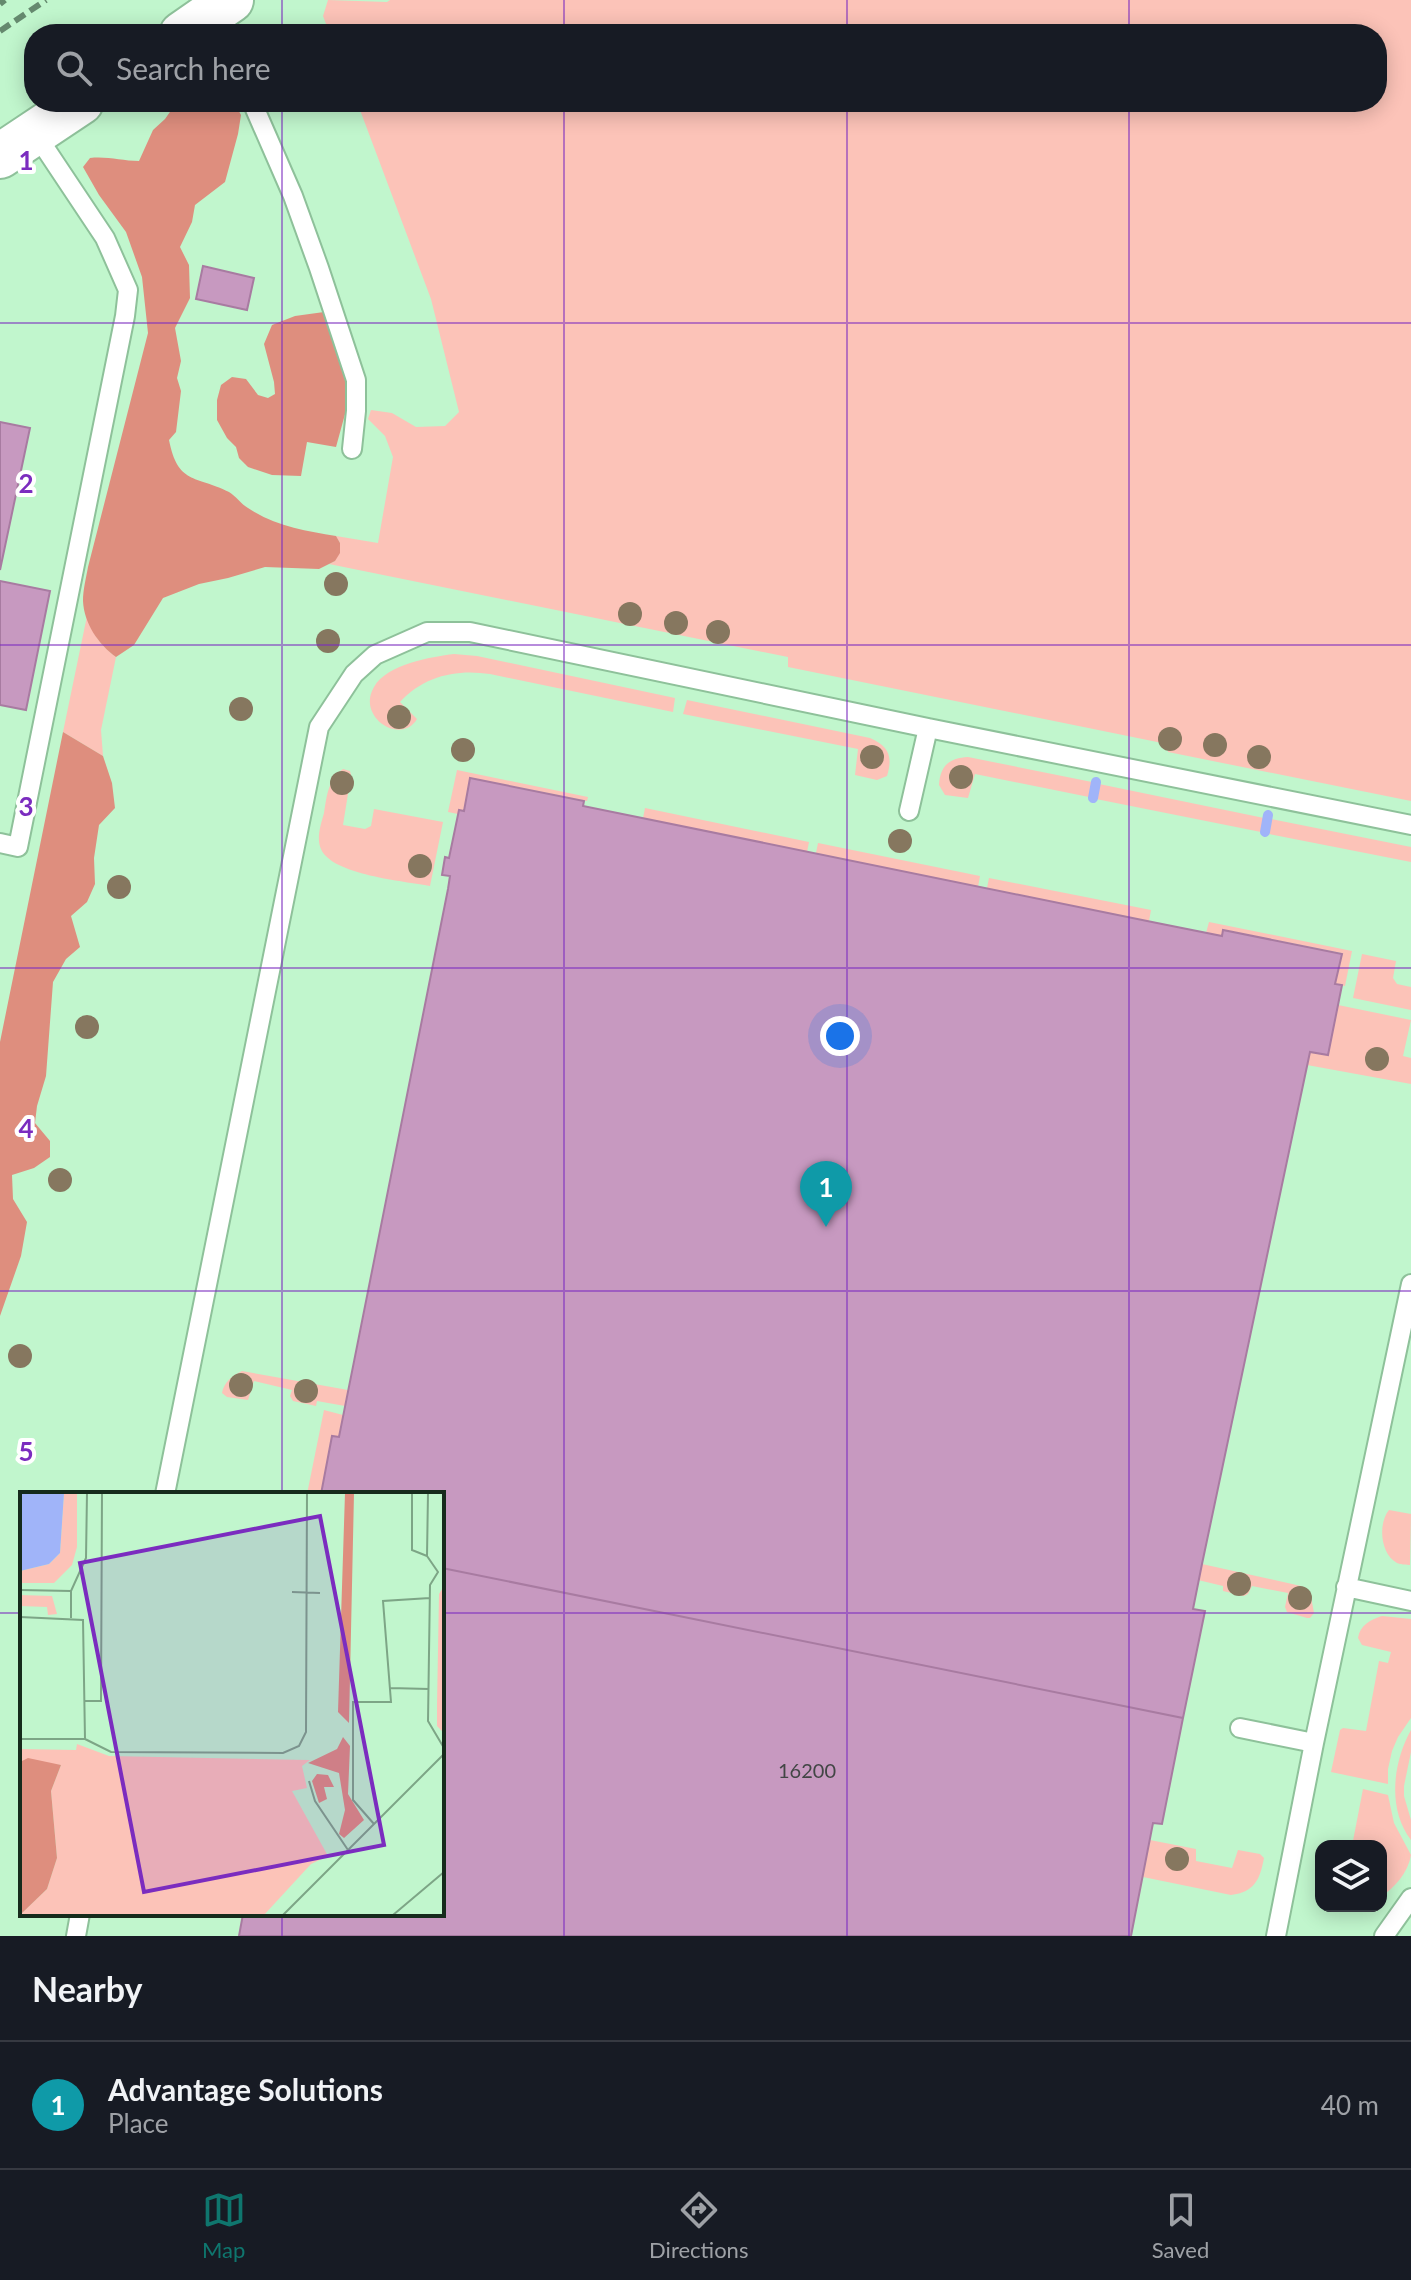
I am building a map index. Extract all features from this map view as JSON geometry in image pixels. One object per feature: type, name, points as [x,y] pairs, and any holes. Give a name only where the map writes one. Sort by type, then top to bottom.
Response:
[{"type":"main road","points":[[17,145],[66,112]]},
{"type":"lane","points":[[256,112],[293,196],[356,380],[352,449]]},
{"type":"lane","points":[[0,843],[18,847],[128,290],[105,238],[17,145]]},
{"type":"lane","points":[[165,1492],[319,727],[354,674],[375,655],[427,632],[470,632],[1411,825]]},
{"type":"lane","points":[[909,811],[928,728]]},
{"type":"lane","points":[[1297,1936],[1277,1934],[1346,1587],[1411,1284]]},
{"type":"lane","points":[[1346,1587],[1411,1601]]},
{"type":"lane","points":[[1240,1728],[1314,1743]]},
{"type":"lane","points":[[1384,1936],[1411,1898]]},
{"type":"lane","points":[[76,1936],[80,1916]]},
{"type":"shaded area","points":[[328,0],[1411,0],[1411,801],[1168,752],[1167,744],[788,667],[788,657],[329,564],[335,561],[340,543],[336,536],[378,543],[393,457],[385,436],[368,419],[371,410],[392,413],[416,427],[445,426],[459,412],[431,299],[361,112],[1387,112],[1387,24],[326,24],[323,16]]},
{"type":"shaded area","points":[[170,112],[239,112],[241,115],[225,182],[195,205],[192,222],[180,247],[189,265],[190,298],[175,328],[181,361],[177,378],[181,391],[176,432],[169,440],[177,465],[190,476],[229,492],[245,506],[269,519],[290,527],[336,536],[340,553],[335,561],[319,569],[265,567],[199,584],[163,598],[134,645],[116,657],[103,646],[89,625],[83,601],[88,567],[148,333],[142,277],[126,232],[83,167],[90,158],[139,161],[153,130]]},
{"type":"shaded area","points":[[324,312],[336,349],[348,371],[350,396],[336,447],[307,442],[301,476],[272,475],[248,467],[239,458],[236,447],[217,420],[221,385],[232,377],[246,379],[258,395],[268,398],[275,394],[264,344],[272,325],[295,316]]},
{"type":"shaded area","points":[[87,616],[98,639],[116,657],[101,730],[103,756],[63,732]]},
{"type":"shaded area","points":[[454,654],[477,656],[675,698],[673,712],[490,674],[465,673],[441,676],[409,693],[400,702],[417,719],[410,727],[392,729],[375,717],[370,698],[380,679],[410,663]]},
{"type":"shaded area","points":[[687,700],[870,738],[888,753],[890,763],[887,776],[877,780],[855,775],[858,749],[683,714]]},
{"type":"shaded area","points":[[63,732],[103,756],[112,783],[115,808],[99,825],[94,858],[95,884],[87,902],[71,916],[80,947],[66,959],[53,982],[46,1076],[35,1123],[50,1141],[50,1157],[34,1168],[12,1175],[13,1199],[27,1222],[21,1256],[0,1316],[0,1042]]},
{"type":"shaded area","points":[[968,757],[1092,782],[1089,797],[975,774],[968,798],[945,795],[939,785],[944,768],[951,761]]},
{"type":"shaded area","points":[[343,769],[350,771],[351,775],[343,825],[365,829],[371,826],[374,809],[443,822],[430,886],[353,871],[328,858],[321,849],[319,840],[327,794],[334,778]]},
{"type":"shaded area","points":[[457,770],[588,797],[587,801],[471,778],[464,811],[459,810],[458,814],[448,812]]},
{"type":"shaded area","points":[[1099,784],[1264,818],[1261,832],[1096,799]]},
{"type":"shaded area","points":[[645,808],[809,842],[807,852],[643,818]]},
{"type":"shaded area","points":[[1271,819],[1411,847],[1411,862],[1269,834]]},
{"type":"shaded area","points":[[818,843],[980,876],[978,887],[816,853]]},
{"type":"shaded area","points":[[989,878],[1151,910],[1149,921],[987,888]]},
{"type":"shaded area","points":[[1209,922],[1352,951],[1345,986],[1335,984],[1341,953],[1224,930],[1222,936],[1206,933]]},
{"type":"shaded area","points":[[1362,954],[1396,961],[1393,978],[1397,984],[1411,987],[1411,1010],[1353,998]]},
{"type":"shaded area","points":[[1338,1005],[1411,1020],[1403,1056],[1411,1058],[1411,1084],[1307,1065],[1310,1052],[1328,1055]]},
{"type":"shaded area","points":[[242,1371],[348,1390],[345,1406],[317,1401],[316,1406],[293,1401],[290,1396],[292,1390],[254,1381],[248,1400],[227,1397],[222,1393],[225,1386]]},
{"type":"shaded area","points":[[324,1410],[343,1415],[339,1437],[332,1436],[321,1492],[307,1492]]},
{"type":"shaded area","points":[[1389,1510],[1411,1514],[1410,1565],[1391,1559],[1384,1546],[1383,1522]]},
{"type":"shaded area","points":[[1202,1564],[1301,1586],[1311,1597],[1314,1613],[1307,1618],[1287,1612],[1288,1593],[1252,1586],[1244,1596],[1223,1591],[1223,1586],[1198,1580]]},
{"type":"shaded area","points":[[1382,1616],[1411,1619],[1411,1718],[1392,1751],[1388,1784],[1331,1772],[1340,1730],[1366,1731],[1379,1661],[1388,1663],[1391,1652],[1362,1645],[1358,1638],[1366,1624]]},
{"type":"shaded area","points":[[1411,1730],[1404,1796],[1411,1820],[1411,1840],[1398,1814],[1395,1785],[1400,1756]]},
{"type":"shaded area","points":[[1363,1789],[1388,1795],[1394,1823],[1411,1855],[1400,1879],[1387,1892],[1387,1840],[1353,1840]]},
{"type":"shaded area","points":[[1150,1840],[1196,1849],[1196,1861],[1232,1868],[1238,1850],[1260,1854],[1264,1858],[1261,1872],[1251,1888],[1231,1895],[1143,1877]]},
{"type":"building","points":[[203,266],[254,278],[247,310],[196,299]]},
{"type":"building","points":[[0,422],[30,428],[0,570]]},
{"type":"building","points":[[0,581],[50,591],[26,710],[0,705]]},
{"type":"building","points":[[470,778],[584,801],[583,806],[1157,923],[1222,936],[1223,930],[1342,954],[1335,984],[1342,985],[1328,1055],[1310,1052],[1202,1564],[1193,1609],[1205,1611],[1183,1718],[444,1568],[444,1492],[321,1492],[332,1436],[339,1437],[448,889],[450,876],[442,875],[445,857],[449,858],[459,810],[464,811]]},
{"type":"building","points":[[444,1568],[1183,1718],[1162,1824],[1153,1823],[1131,1936],[239,1936],[243,1916],[444,1916]]},
{"type":"waterway","points":[[1093,798],[1096,782]]},
{"type":"waterway","points":[[1265,832],[1268,815]]},
{"type":"railway","points":[[0,4],[5,0]]},
{"type":"railway","points":[[0,31],[46,0]]},
{"type":"place","name":"Advantage Solutions","points":[[826,1227]]}]
